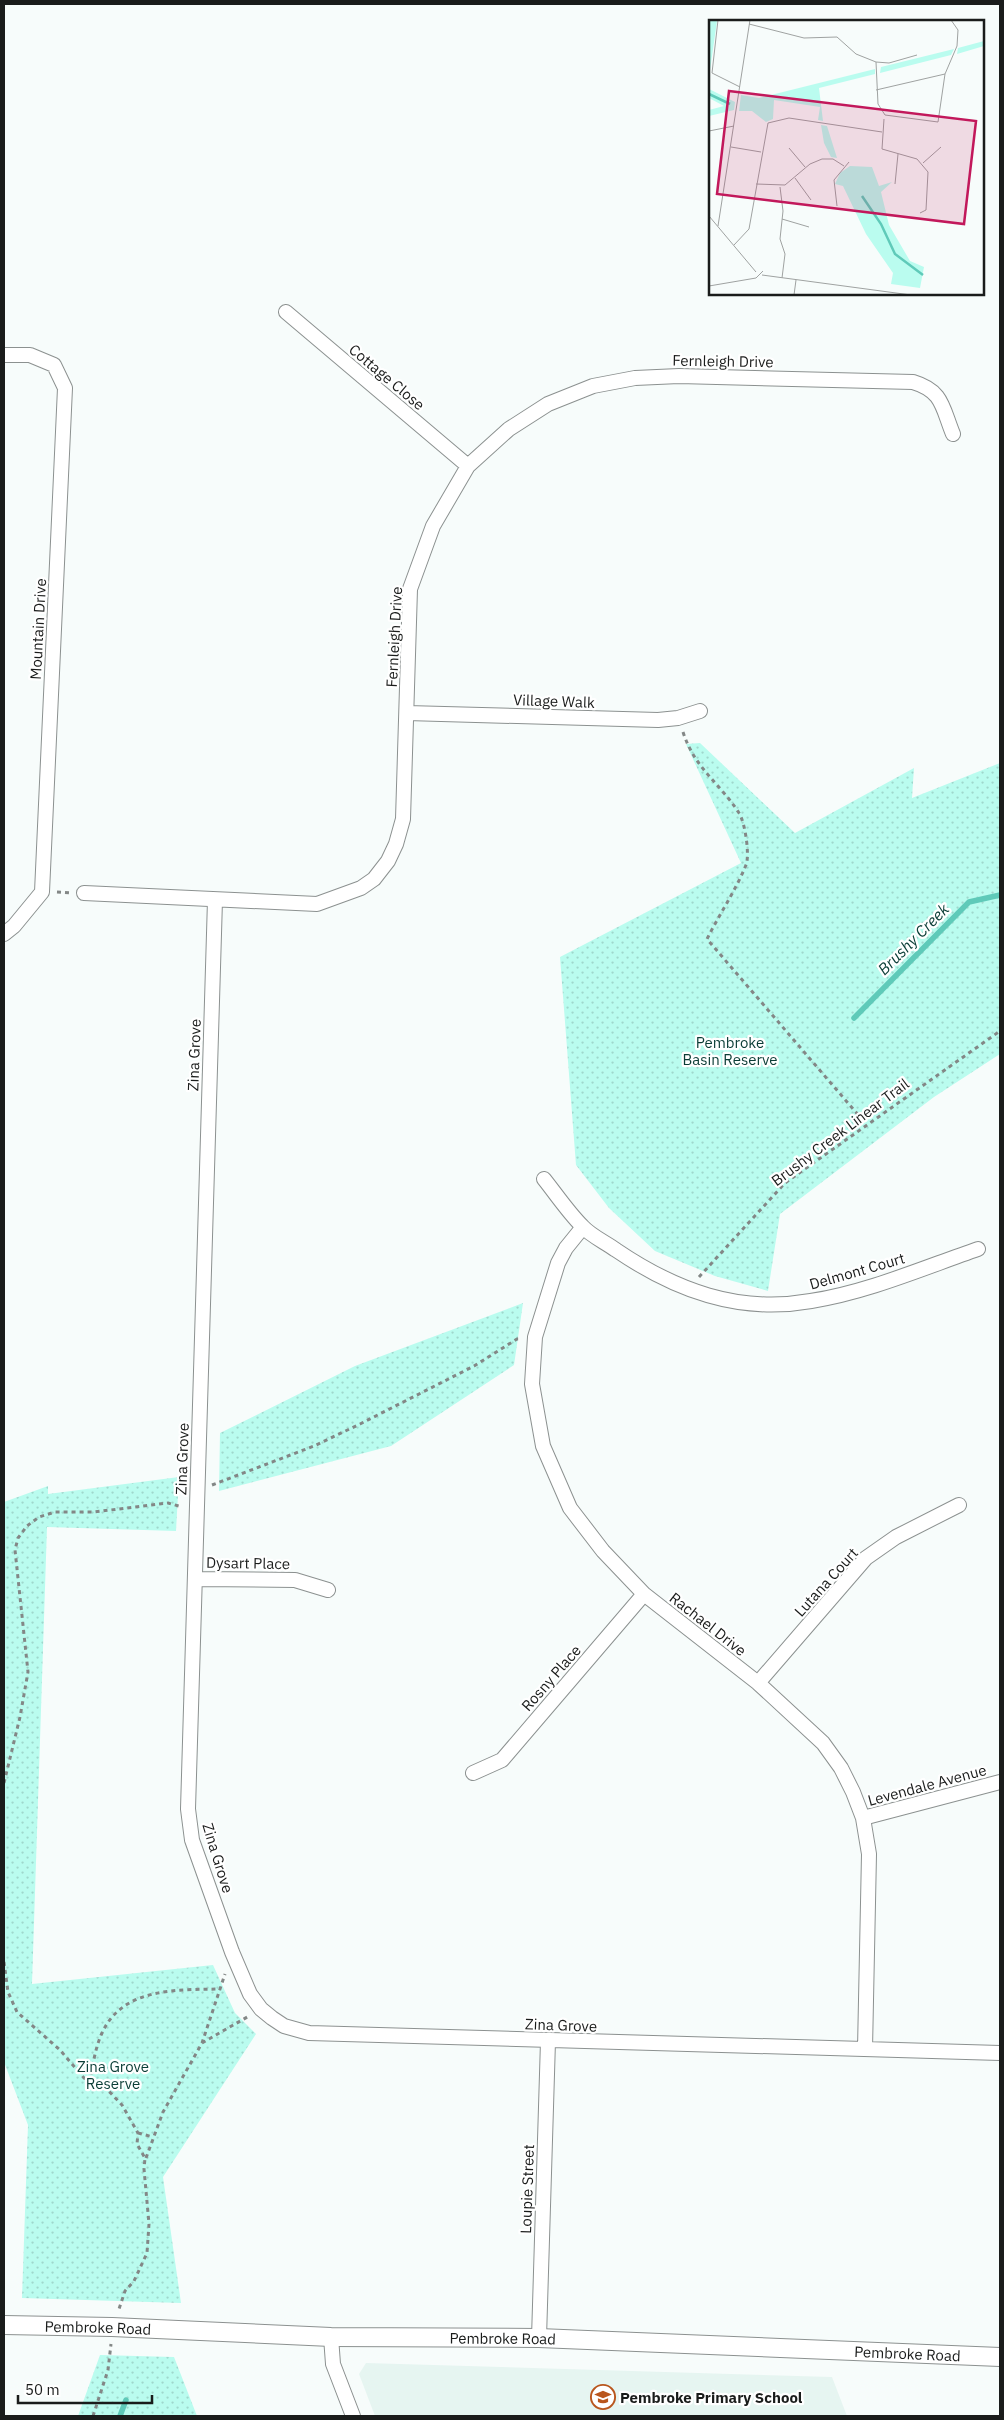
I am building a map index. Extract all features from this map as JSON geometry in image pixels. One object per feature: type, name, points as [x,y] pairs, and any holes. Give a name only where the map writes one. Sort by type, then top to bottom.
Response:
[{"type":"street","name":"Cottage Close","points":[[286,312],[468,466]]},
{"type":"street","name":"Mountain Drive","points":[[4,355],[30,355],[54,365],[65,388],[42,892]]},
{"type":"street","name":"Fernleigh Drive","points":[[84,893],[317,904],[361,888],[374,879],[388,861],[396,844],[403,819],[410,589],[433,526],[468,466],[509,429],[548,404],[593,386],[635,378],[679,376],[913,382],[925,386],[937,394],[953,434]]},
{"type":"street","name":"Village Walk","points":[[407,713],[658,720],[678,718],[700,711]]},
{"type":"street","points":[[4,934],[14,926],[42,892]]},
{"type":"street","name":"Zina Grove","points":[[215,900],[188,1809],[192,1840],[232,1952],[250,1994],[261,2009],[284,2026],[309,2033],[1000,2053]]},
{"type":"street","name":"Delmont Court","points":[[544,1179],[582,1227],[646,1270],[687,1290],[731,1302],[765,1304],[811,1301],[879,1284],[978,1249]]},
{"type":"street","name":"Rachael Drive","points":[[582,1227],[566,1248],[558,1263],[535,1337],[532,1384],[543,1446],[570,1508],[603,1551],[644,1594],[758,1684],[823,1743],[841,1768],[863,1818],[869,1854],[865,2049]]},
{"type":"street","name":"Lutana Court","points":[[758,1684],[866,1558],[896,1538],[959,1505]]},
{"type":"street","name":"Dysart Place","points":[[196,1579],[294,1580],[328,1590]]},
{"type":"street","name":"Rosny Place","points":[[474,1773],[502,1760],[644,1594]]},
{"type":"street","name":"Levendale Avenue","points":[[863,1818],[1000,1782]]},
{"type":"street","name":"Loupie Street","points":[[539,2338],[548,2041]]},
{"type":"street","name":"Pembroke Road","points":[[4,2325],[112,2327],[331,2337],[539,2338],[1000,2356]]},
{"type":"street","points":[[331,2337],[333,2364],[353,2416]]},
{"type":"path","points":[[689,751],[707,776],[740,814],[746,838],[747,863],[706,939],[866,1124]]},
{"type":"path","points":[[42,892],[84,893]]},
{"type":"path","name":"Brushy Creek Linear Trail","points":[[687,1290],[785,1183],[1000,1031]]},
{"type":"path","points":[[93,2416],[108,2370],[112,2327],[125,2291],[134,2281],[147,2253],[148,2224],[145,2158],[163,2112],[202,2043],[232,1952]]},
{"type":"path","points":[[4,1962],[8,1992],[17,2012],[60,2050],[89,2082],[104,2086],[122,2105],[138,2133],[137,2144],[145,2158]]},
{"type":"path","points":[[89,2082],[102,2033],[117,2011],[136,1998],[163,1992],[220,1989]]},
{"type":"path","points":[[202,2043],[261,2009]]},
{"type":"path","points":[[138,2133],[153,2137]]},
{"type":"shaded area","name":"Pembroke Primary School","points":[[366,2363],[832,2377],[847,2416],[375,2416],[359,2374]]},
{"type":"green space","name":"Pembroke Basin Reserve","points":[[700,743],[795,833],[914,768],[912,798],[1000,763],[1000,1054],[934,1097],[780,1214],[768,1291],[715,1276],[655,1251],[609,1208],[576,1165],[560,957],[741,863],[686,744]]},
{"type":"green space","points":[[523,1303],[514,1365],[391,1446],[219,1491],[220,1433],[355,1366]]},
{"type":"green space","name":"Zina Grove Reserve","points":[[179,1477],[176,1531],[47,1527],[32,1984],[213,1965],[235,2013],[256,2034],[163,2177],[181,2303],[22,2298],[28,2125],[4,2062],[4,1502],[48,1486],[48,1494]]},
{"type":"green space","points":[[100,2355],[174,2357],[197,2416],[78,2416]]},
{"type":"waterway","name":"Brushy Creek","points":[[854,1018],[969,902],[1000,895]]},
{"type":"waterway","name":"Brushy Creek","points":[[120,2416],[126,2400]]},
{"type":"place","name":"Pembroke Primary School","points":[[603,2397]]}]
